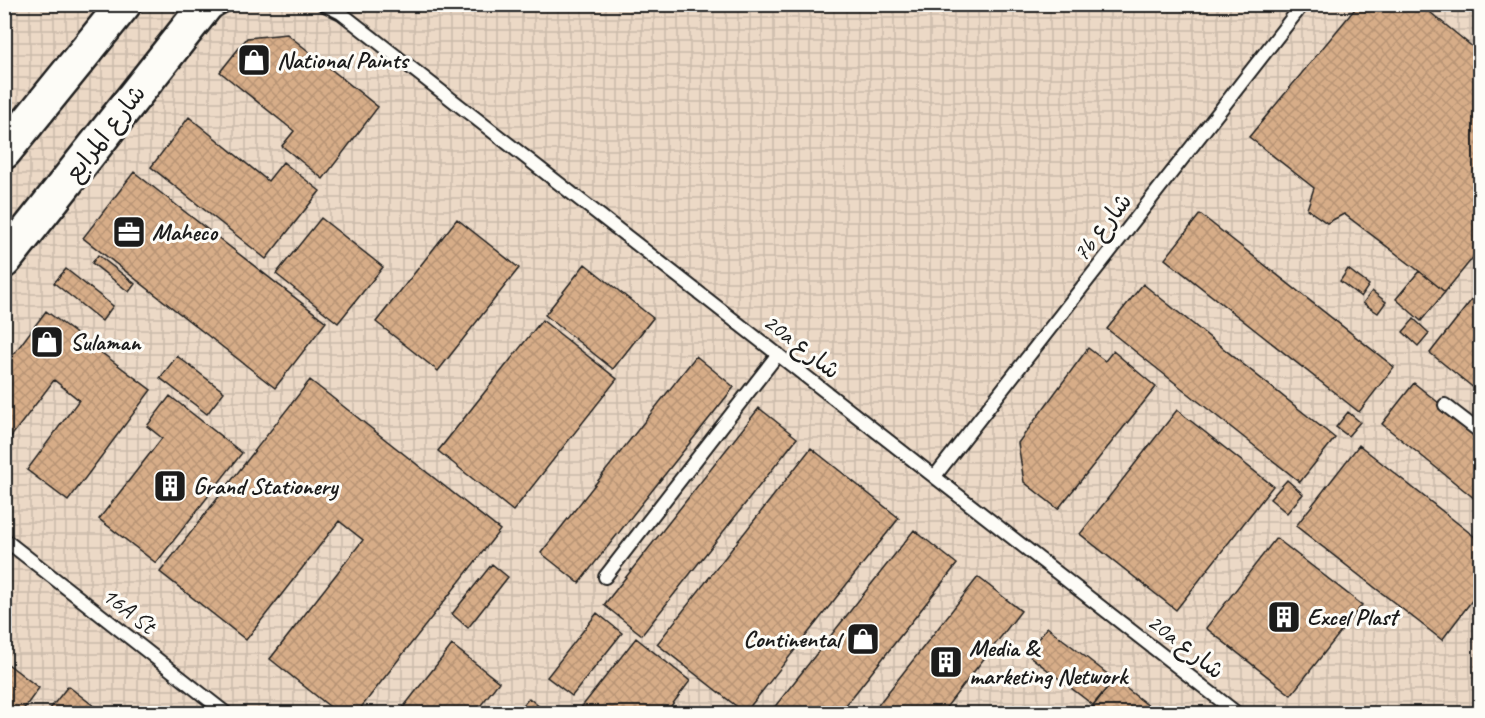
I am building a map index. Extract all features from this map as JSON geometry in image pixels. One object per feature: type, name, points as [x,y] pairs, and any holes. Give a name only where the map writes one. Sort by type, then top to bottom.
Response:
[{"type":"main road","points":[[4,152],[124,4]]},
{"type":"main road","name":"شارع المرابع","points":[[4,261],[197,16]]},
{"type":"lane","points":[[197,16],[207,15],[228,4]]},
{"type":"lane","name":"20a شارع","points":[[323,4],[338,9],[1238,714]]},
{"type":"lane","name":"7b شارع","points":[[935,476],[1303,4]]},
{"type":"lane","points":[[605,577],[778,354]]},
{"type":"lane","points":[[1445,405],[1480,432]]},
{"type":"lane","name":"16A St","points":[[4,539],[228,714]]},
{"type":"shaded area","points":[[4,5],[1480,5],[1480,713],[5,713]]},
{"type":"building","points":[[1359,4],[1420,4],[1480,53],[1480,249],[1445,292],[1344,214],[1327,223],[1307,209],[1314,188],[1249,137]]},
{"type":"building","points":[[287,34],[378,107],[323,179],[282,146],[294,131],[220,72],[247,38]]},
{"type":"building","points":[[189,117],[268,181],[283,162],[320,191],[266,259],[151,167]]},
{"type":"building","points":[[134,172],[326,322],[275,388],[83,238]]},
{"type":"building","points":[[1200,214],[1394,367],[1359,412],[1165,259]]},
{"type":"building","points":[[321,218],[383,267],[338,323],[276,274]]},
{"type":"building","points":[[457,219],[519,268],[438,371],[376,322]]},
{"type":"building","points":[[98,255],[135,284],[129,292],[92,263]]},
{"type":"building","points":[[585,264],[653,318],[613,369],[545,315]]},
{"type":"building","points":[[66,269],[113,306],[102,321],[54,283]]},
{"type":"building","points":[[1348,269],[1369,285],[1361,297],[1340,281]]},
{"type":"building","points":[[1419,271],[1445,292],[1421,321],[1396,299]]},
{"type":"building","points":[[1143,284],[1335,438],[1300,482],[1107,329]]},
{"type":"building","points":[[1480,289],[1480,393],[1430,353]]},
{"type":"building","points":[[1372,291],[1386,302],[1378,313],[1363,303]]},
{"type":"building","points":[[46,311],[151,390],[68,501],[27,470],[79,400],[54,380],[4,446],[4,367]]},
{"type":"building","points":[[1414,319],[1429,333],[1418,346],[1403,332]]},
{"type":"building","points":[[542,320],[617,379],[513,511],[438,451]]},
{"type":"building","points":[[1088,348],[1105,361],[1113,351],[1156,387],[1058,509],[1024,482],[1018,443]]},
{"type":"building","points":[[177,356],[224,392],[207,414],[160,378]]},
{"type":"building","points":[[696,356],[734,387],[579,583],[541,553]]},
{"type":"building","points":[[310,380],[500,530],[356,714],[339,714],[270,659],[363,540],[339,521],[246,640],[160,572]]},
{"type":"building","points":[[1414,383],[1480,436],[1480,503],[1382,424]]},
{"type":"building","name":"Grand Stationery","points":[[170,396],[242,453],[156,563],[99,519],[162,438],[147,426]]},
{"type":"building","points":[[759,408],[797,438],[642,635],[604,605]]},
{"type":"building","points":[[1177,410],[1273,486],[1176,610],[1080,534]]},
{"type":"building","points":[[1348,412],[1360,422],[1348,436],[1336,427]]},
{"type":"building","points":[[1359,445],[1480,541],[1480,590],[1442,640],[1296,526]]},
{"type":"building","points":[[811,448],[899,518],[745,713],[657,644]]},
{"type":"building","points":[[1287,480],[1303,494],[1287,513],[1270,499]]},
{"type":"building","name":"Continental","points":[[914,530],[957,564],[839,714],[769,714]]},
{"type":"building","name":"Excel Plast","points":[[1276,538],[1362,605],[1291,695],[1206,628]]},
{"type":"building","points":[[492,564],[508,577],[468,628],[452,614]]},
{"type":"building","name":"Media & marketing Network","points":[[978,577],[1021,611],[941,714],[871,714]]},
{"type":"building","points":[[597,613],[622,633],[572,696],[547,677]]},
{"type":"building","points":[[1047,627],[1114,679],[1093,705],[1027,654]]},
{"type":"building","points":[[636,638],[690,681],[665,714],[576,714]]},
{"type":"building","points":[[452,645],[499,682],[474,714],[398,714]]},
{"type":"building","points":[[4,661],[39,688],[20,714],[4,714]]},
{"type":"building","points":[[1114,679],[1150,707],[1145,714],[1087,714]]},
{"type":"building","points":[[68,686],[95,707],[90,714],[46,714]]},
{"type":"building","points":[[529,698],[548,714],[516,714]]},
{"type":"place","name":"National Paints","points":[[254,60]]},
{"type":"place","name":"Maheco","points":[[129,232]]},
{"type":"place","name":"Sulaman","points":[[47,342]]},
{"type":"place","name":"Grand Stationery","points":[[170,486]]},
{"type":"place","name":"Excel Plast","points":[[1284,617]]},
{"type":"place","name":"Continental","points":[[863,639]]},
{"type":"place","name":"Media & marketing Network","points":[[946,662]]}]
